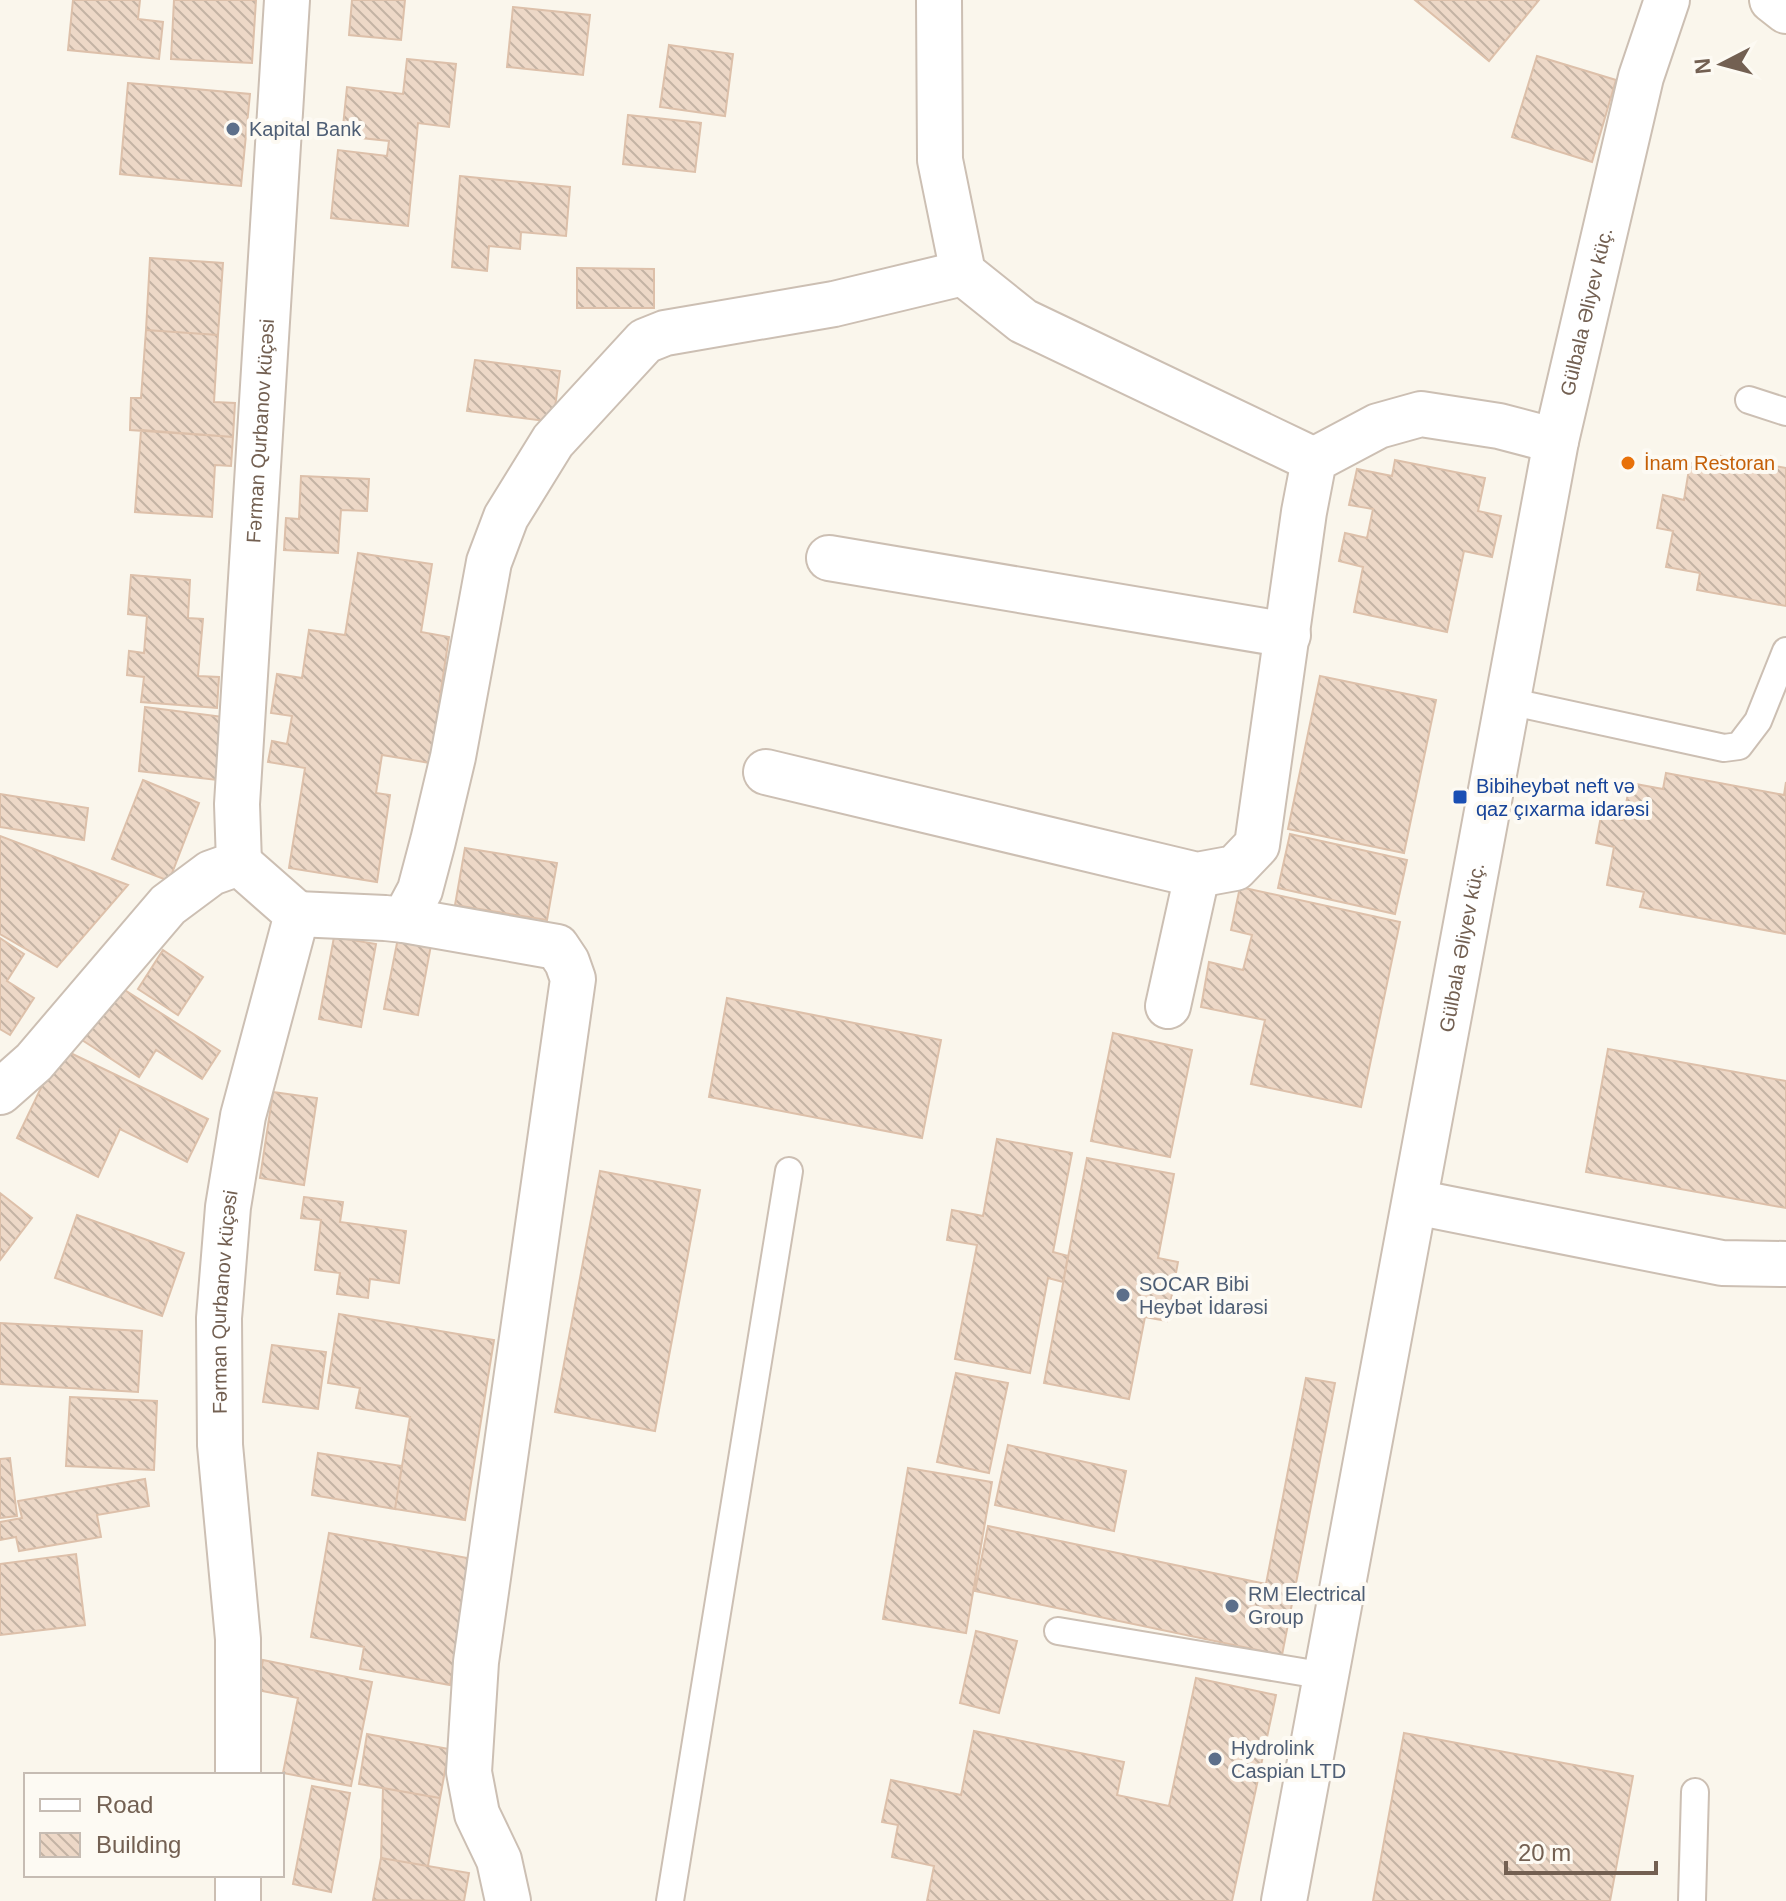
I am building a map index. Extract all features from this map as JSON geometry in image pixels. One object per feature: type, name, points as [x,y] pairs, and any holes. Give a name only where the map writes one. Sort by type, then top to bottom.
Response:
[{"type":"street","name":"Fərman Qurbanov küçəsi","points":[[239,863],[237,804],[287,0]]},
{"type":"street","points":[[939,0],[940,160],[963,273],[1023,321],[1314,460]]},
{"type":"street","name":"Gülbala Əliyev küç.","points":[[1284,1901],[1556,441],[1641,77],[1667,0]]},
{"type":"street","points":[[1772,0],[1786,11]]},
{"type":"street","points":[[404,920],[420,890],[453,757],[489,562],[506,517],[553,441],[645,341],[665,333],[834,304],[963,273]]},
{"type":"street","points":[[1314,460],[1378,426],[1421,414],[1499,426],[1556,441]]},
{"type":"street","points":[[766,772],[1197,875],[1235,868],[1257,845],[1314,460]]},
{"type":"street","points":[[829,558],[1288,635]]},
{"type":"street","points":[[0,1092],[34,1062],[168,905],[211,873],[239,863],[297,914],[404,920],[557,947],[567,962],[573,979],[475,1677],[469,1772],[477,1814],[499,1860],[508,1901]]},
{"type":"street","points":[[1168,1006],[1197,875]]},
{"type":"street","name":"Fərman Qurbanov küçəsi","points":[[238,1773],[238,1639],[220,1445],[219,1318],[228,1207],[243,1116],[297,914]]},
{"type":"street","points":[[1415,1202],[1722,1263],[1786,1264]]},
{"type":"street","points":[[238,1877],[238,1901]]},
{"type":"lane","points":[[1749,400],[1786,412]]},
{"type":"lane","points":[[1508,701],[1724,748],[1739,746],[1758,721],[1786,651]]},
{"type":"lane","points":[[670,1901],[789,1171]]},
{"type":"lane","points":[[1058,1631],[1326,1676]]},
{"type":"lane","points":[[1692,1901],[1695,1792]]},
{"type":"building","points":[[73,0],[140,0],[138,19],[163,22],[159,59],[68,50]]},
{"type":"building","points":[[174,0],[256,0],[252,63],[171,59]]},
{"type":"building","points":[[352,0],[405,0],[401,40],[349,35]]},
{"type":"building","points":[[1415,0],[1539,0],[1489,61]]},
{"type":"building","points":[[513,7],[590,15],[583,75],[507,67]]},
{"type":"building","points":[[669,45],[733,54],[725,116],[660,107]]},
{"type":"building","points":[[1537,56],[1616,80],[1592,162],[1512,137]]},
{"type":"building","points":[[407,59],[456,64],[449,127],[418,123],[408,226],[331,218],[338,150],[387,156],[389,141],[342,136],[347,87],[403,94]]},
{"type":"building","points":[[128,83],[250,94],[241,186],[120,174]]},
{"type":"building","points":[[628,115],[701,123],[695,172],[623,164]]},
{"type":"building","points":[[460,176],[570,187],[566,236],[521,232],[520,249],[489,246],[487,271],[452,267]]},
{"type":"building","points":[[150,258],[223,263],[218,335],[146,330]]},
{"type":"building","points":[[577,268],[654,269],[654,308],[577,308]]},
{"type":"building","points":[[146,330],[218,335],[214,402],[235,403],[233,437],[130,430],[131,398],[141,398]]},
{"type":"building","points":[[475,360],[560,371],[553,422],[467,411]]},
{"type":"building","points":[[141,430],[233,437],[231,466],[215,465],[212,517],[135,512]]},
{"type":"building","points":[[1721,456],[1786,468],[1786,606],[1697,590],[1700,573],[1666,567],[1673,531],[1657,528],[1663,495],[1684,500],[1690,463],[1718,468]]},
{"type":"building","points":[[1395,460],[1485,478],[1478,511],[1501,516],[1492,557],[1464,551],[1447,632],[1354,612],[1363,567],[1339,561],[1345,533],[1367,538],[1373,509],[1349,505],[1357,469],[1392,476]]},
{"type":"building","points":[[301,476],[369,479],[367,511],[341,510],[338,553],[284,550],[286,518],[299,519]]},
{"type":"building","points":[[358,553],[432,564],[421,632],[449,637],[430,763],[382,755],[376,793],[390,795],[377,882],[289,868],[305,768],[268,762],[272,741],[287,744],[292,716],[271,713],[277,674],[302,678],[309,630],[345,635]]},
{"type":"building","points":[[131,575],[190,580],[188,618],[203,619],[198,676],[219,677],[217,708],[141,702],[144,677],[127,675],[129,651],[144,653],[147,616],[128,614]]},
{"type":"building","points":[[1320,676],[1436,700],[1404,853],[1288,829]]},
{"type":"building","points":[[145,707],[224,717],[217,780],[139,771]]},
{"type":"building","points":[[1666,773],[1784,795],[1786,782],[1786,934],[1640,907],[1644,892],[1607,885],[1614,847],[1596,843],[1601,816],[1623,820],[1630,783],[1663,789]]},
{"type":"building","points":[[143,780],[199,803],[169,881],[112,859]]},
{"type":"building","points":[[0,794],[88,808],[84,840],[0,827]]},
{"type":"building","points":[[1290,834],[1407,860],[1395,914],[1278,888]]},
{"type":"building","points":[[0,836],[128,885],[57,967],[0,934]]},
{"type":"building","points":[[465,848],[557,863],[547,920],[455,905]]},
{"type":"building","points":[[1240,887],[1400,922],[1361,1107],[1251,1084],[1265,1020],[1201,1007],[1209,962],[1243,970],[1252,935],[1231,930]]},
{"type":"building","points":[[334,937],[376,944],[361,1027],[319,1019]]},
{"type":"building","points":[[0,938],[24,954],[7,981],[34,998],[10,1035],[0,1029]]},
{"type":"building","points":[[398,938],[431,945],[418,1015],[384,1009]]},
{"type":"building","points":[[163,950],[203,977],[178,1015],[138,989]]},
{"type":"building","points":[[117,985],[220,1051],[202,1079],[156,1050],[139,1077],[82,1040]]},
{"type":"building","points":[[727,998],[941,1040],[922,1138],[709,1097]]},
{"type":"building","points":[[1113,1033],[1192,1050],[1170,1157],[1091,1141]]},
{"type":"building","points":[[60,1048],[208,1119],[187,1162],[120,1129],[98,1177],[17,1138]]},
{"type":"building","points":[[1608,1049],[1786,1081],[1786,1208],[1586,1172]]},
{"type":"building","points":[[273,1092],[317,1098],[304,1185],[260,1178]]},
{"type":"building","points":[[997,1139],[1072,1153],[1053,1252],[1068,1256],[1063,1282],[1048,1278],[1030,1373],[955,1359],[977,1245],[947,1240],[952,1210],[983,1216]]},
{"type":"building","points":[[1087,1158],[1174,1174],[1158,1258],[1178,1262],[1167,1321],[1145,1317],[1129,1399],[1044,1383]]},
{"type":"building","points":[[600,1171],[700,1190],[655,1431],[555,1412]]},
{"type":"building","points":[[0,1193],[32,1218],[0,1260]]},
{"type":"building","points":[[304,1197],[343,1202],[340,1222],[406,1231],[399,1283],[370,1279],[368,1298],[337,1294],[340,1273],[315,1270],[321,1220],[301,1218]]},
{"type":"building","points":[[77,1215],[184,1253],[162,1316],[55,1278]]},
{"type":"building","points":[[339,1314],[494,1340],[465,1520],[395,1509],[410,1417],[356,1408],[360,1388],[328,1383]]},
{"type":"building","points":[[0,1323],[142,1331],[138,1392],[0,1384]]},
{"type":"building","points":[[272,1345],[326,1352],[318,1409],[263,1402]]},
{"type":"building","points":[[956,1373],[1008,1383],[989,1473],[937,1462]]},
{"type":"building","points":[[1306,1378],[1335,1383],[1282,1655],[975,1591],[988,1526],[1266,1584]]},
{"type":"building","points":[[70,1397],[157,1401],[154,1470],[66,1466]]},
{"type":"building","points":[[1008,1445],[1126,1471],[1114,1531],[995,1505]]},
{"type":"building","points":[[318,1453],[402,1466],[395,1509],[312,1495]]},
{"type":"building","points":[[10,1458],[17,1516],[0,1518],[0,1459]]},
{"type":"building","points":[[908,1468],[992,1482],[966,1633],[883,1619]]},
{"type":"building","points":[[145,1479],[149,1506],[97,1515],[101,1537],[19,1551],[16,1537],[0,1540],[0,1522],[22,1518],[18,1501]]},
{"type":"building","points":[[329,1533],[473,1559],[450,1685],[360,1669],[364,1647],[311,1637]]},
{"type":"building","points":[[76,1554],[85,1625],[0,1635],[0,1564]]},
{"type":"building","points":[[976,1631],[1017,1641],[999,1713],[960,1703]]},
{"type":"building","points":[[263,1660],[372,1682],[351,1786],[283,1773],[298,1698],[257,1690]]},
{"type":"building","points":[[1196,1678],[1276,1695],[1232,1901],[927,1901],[934,1866],[892,1857],[898,1825],[882,1822],[891,1780],[961,1795],[974,1731],[1124,1762],[1117,1795],[1169,1806]]},
{"type":"building","points":[[1404,1733],[1633,1776],[1610,1901],[1373,1901]]},
{"type":"building","points":[[367,1734],[449,1749],[440,1798],[359,1784]]},
{"type":"building","points":[[312,1786],[350,1793],[331,1892],[293,1884]]},
{"type":"building","points":[[383,1788],[440,1798],[428,1866],[381,1858]]},
{"type":"building","points":[[381,1858],[469,1873],[464,1901],[373,1900]]},
{"type":"place","name":"Kapital Bank","points":[[233,129]]},
{"type":"place","name":"İnam Restoran","points":[[1628,463]]},
{"type":"place","name":"Bibiheybət neft və qaz çıxarma idarəsi","points":[[1460,797]]},
{"type":"place","name":"SOCAR Bibi Heybət İdarəsi","points":[[1123,1295]]},
{"type":"place","name":"RM Electrical Group","points":[[1232,1606]]},
{"type":"place","name":"Hydrolink Caspian LTD","points":[[1215,1759]]}]
